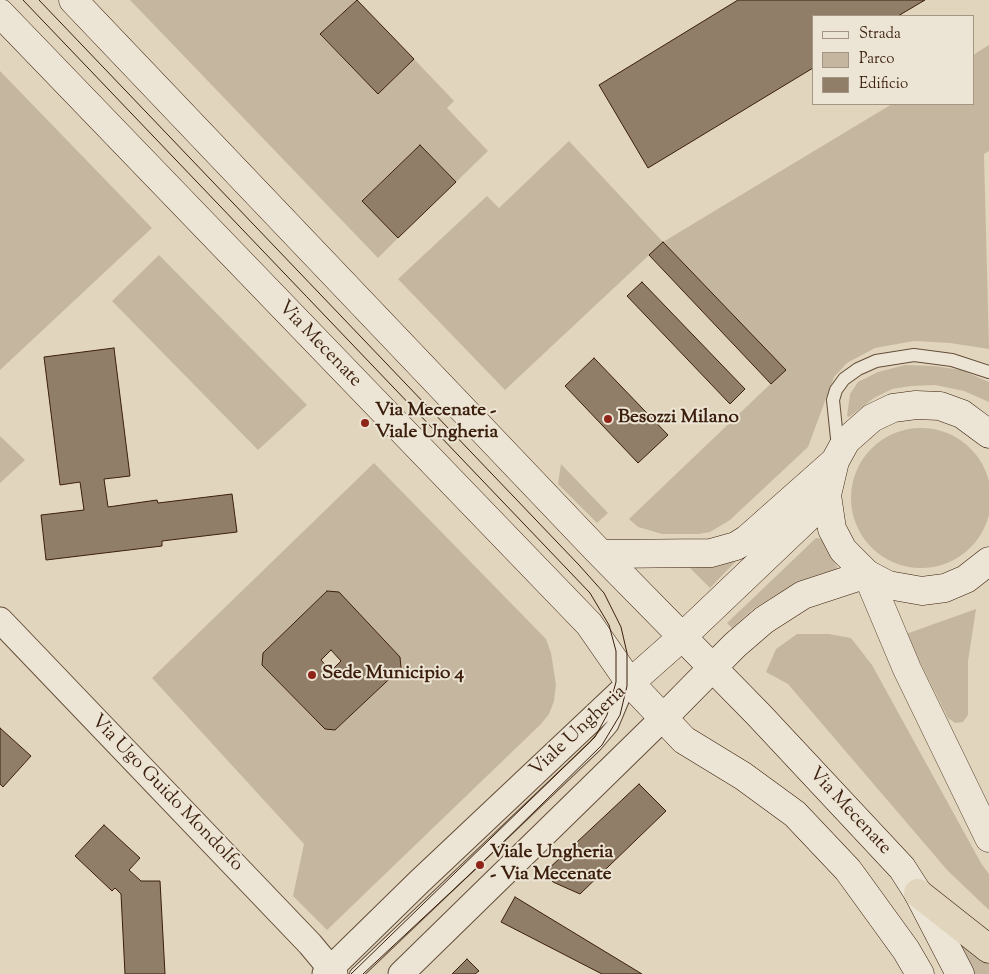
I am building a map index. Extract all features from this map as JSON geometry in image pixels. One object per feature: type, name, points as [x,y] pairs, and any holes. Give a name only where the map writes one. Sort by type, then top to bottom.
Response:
[{"type":"highway","points":[[918,893],[989,948]]},
{"type":"main road","name":"Via Mecenate","points":[[72,0],[902,868],[918,893],[960,974]]},
{"type":"main road","name":"Via Mecenate","points":[[0,13],[589,624],[630,683],[684,740],[743,776],[796,814],[848,870],[906,950],[920,974]]},
{"type":"main road","points":[[989,434],[972,420],[951,410],[928,405],[905,406],[883,413],[863,425],[846,441],[836,457],[828,483],[827,499],[829,518],[837,540],[850,559],[867,574],[888,585],[922,591],[956,584],[976,573],[989,561]]},
{"type":"main road","points":[[601,554],[711,553],[736,546],[747,539],[836,457]]},
{"type":"main road","points":[[630,683],[682,638],[827,499]]},
{"type":"main road","points":[[663,718],[711,668],[764,620],[803,595],[867,574]]},
{"type":"main road","points":[[867,574],[908,669],[989,838]]},
{"type":"street","name":"Via Ugo Guido Mondolfo","points":[[0,620],[330,972]]},
{"type":"street","name":"Viale Ungheria","points":[[330,972],[419,882],[630,683]]},
{"type":"street","points":[[401,974],[663,718]]},
{"type":"lane","points":[[836,457],[833,400],[836,390],[844,379],[858,369],[876,361],[914,355],[952,360],[989,372]]},
{"type":"lane","name":"Viale Ungheria","points":[[356,974],[595,746],[612,726],[630,683]]},
{"type":"green space","points":[[130,0],[356,0],[320,35],[378,94],[414,59],[454,101],[447,108],[488,151],[456,182],[420,145],[362,200],[398,238],[378,258]]},
{"type":"green space","points":[[989,45],[989,151],[984,154],[989,349],[950,343],[914,341],[875,348],[847,363],[834,377],[808,447],[730,520],[710,532],[699,534],[662,534],[638,527],[629,519],[785,370],[663,242],[890,105],[974,105],[974,54]]},
{"type":"green space","points":[[0,71],[152,228],[0,370]]},
{"type":"green space","points":[[569,141],[663,242],[505,390],[398,279],[487,196],[499,208]]},
{"type":"green space","points":[[159,255],[307,405],[258,450],[112,301]]},
{"type":"green space","points":[[905,365],[934,366],[961,370],[989,382],[989,402],[964,391],[935,385],[911,386],[892,389],[874,398],[849,417],[847,416],[850,394],[858,382],[878,372]]},
{"type":"green space","points":[[921,428],[935,429],[948,433],[971,448],[986,471],[990,484],[990,512],[986,525],[971,548],[948,563],[935,567],[921,568],[907,567],[894,563],[871,548],[856,525],[852,512],[851,498],[852,484],[856,471],[871,448],[894,433],[907,429]]},
{"type":"green space","points":[[0,436],[25,460],[0,483]]},
{"type":"green space","points":[[374,463],[546,639],[551,653],[556,685],[554,701],[549,714],[541,724],[327,930],[293,896],[304,844],[152,678]],"holes":[[[327,591],[339,592],[400,657],[401,668],[335,730],[325,729],[262,665],[263,653]]]},
{"type":"green space","points":[[561,464],[608,513],[597,523],[558,484]]},
{"type":"green space","points":[[816,538],[823,539],[839,571],[779,593],[753,609],[732,628],[727,623]]},
{"type":"green space","points":[[738,559],[710,588],[690,568],[701,567]]},
{"type":"green space","points":[[976,609],[968,661],[968,715],[963,722],[955,723],[948,718],[906,634]]},
{"type":"green space","points":[[797,634],[829,634],[851,638],[872,665],[981,863],[989,874],[989,910],[948,871],[788,684],[766,672],[776,649]]},
{"type":"green space","points":[[955,929],[989,962],[989,974],[969,974]]},
{"type":"building","points":[[357,0],[414,59],[378,94],[320,34]]},
{"type":"building","points":[[738,0],[925,0],[900,15],[812,15],[812,69],[648,168],[599,85]]},
{"type":"building","points":[[420,145],[456,182],[398,238],[362,201]]},
{"type":"building","points":[[663,242],[786,370],[771,384],[649,255]]},
{"type":"building","points":[[642,282],[745,389],[730,404],[627,296]]},
{"type":"building","points":[[114,348],[130,476],[104,479],[108,507],[157,500],[158,503],[232,494],[237,532],[162,541],[162,546],[46,560],[41,515],[84,510],[80,482],[60,485],[44,357]]},
{"type":"building","points":[[594,358],[668,435],[638,463],[565,386]]},
{"type":"building","points":[[327,591],[339,592],[400,657],[401,668],[335,730],[325,729],[262,665],[263,653]],"holes":[[[331,650],[341,661],[331,671],[321,660]]]},
{"type":"building","points":[[0,728],[31,756],[3,787],[0,784]]},
{"type":"building","points":[[639,784],[666,811],[580,894],[553,882],[545,872]]},
{"type":"building","points":[[104,825],[140,858],[129,870],[141,881],[160,881],[165,974],[125,974],[121,894],[115,888],[112,891],[75,856]]},
{"type":"building","points":[[515,897],[642,974],[602,974],[501,922]]},
{"type":"building","points":[[467,959],[479,971],[475,974],[452,974]]},
{"type":"tram line","points":[[23,0],[590,593],[609,625],[616,651],[616,682],[607,715],[595,737],[351,974]]},
{"type":"tram line","points":[[39,0],[579,565],[604,593],[621,627],[627,653],[627,686],[620,715],[602,745],[480,865],[363,974]]},
{"type":"place","name":"Besozzi Milano","points":[[608,419]]},
{"type":"place","name":"Via Mecenate - Viale Ungheria","points":[[365,423]]},
{"type":"place","name":"Sede Municipio 4","points":[[312,675]]},
{"type":"place","name":"Viale Ungheria - Via Mecenate","points":[[480,865]]}]
